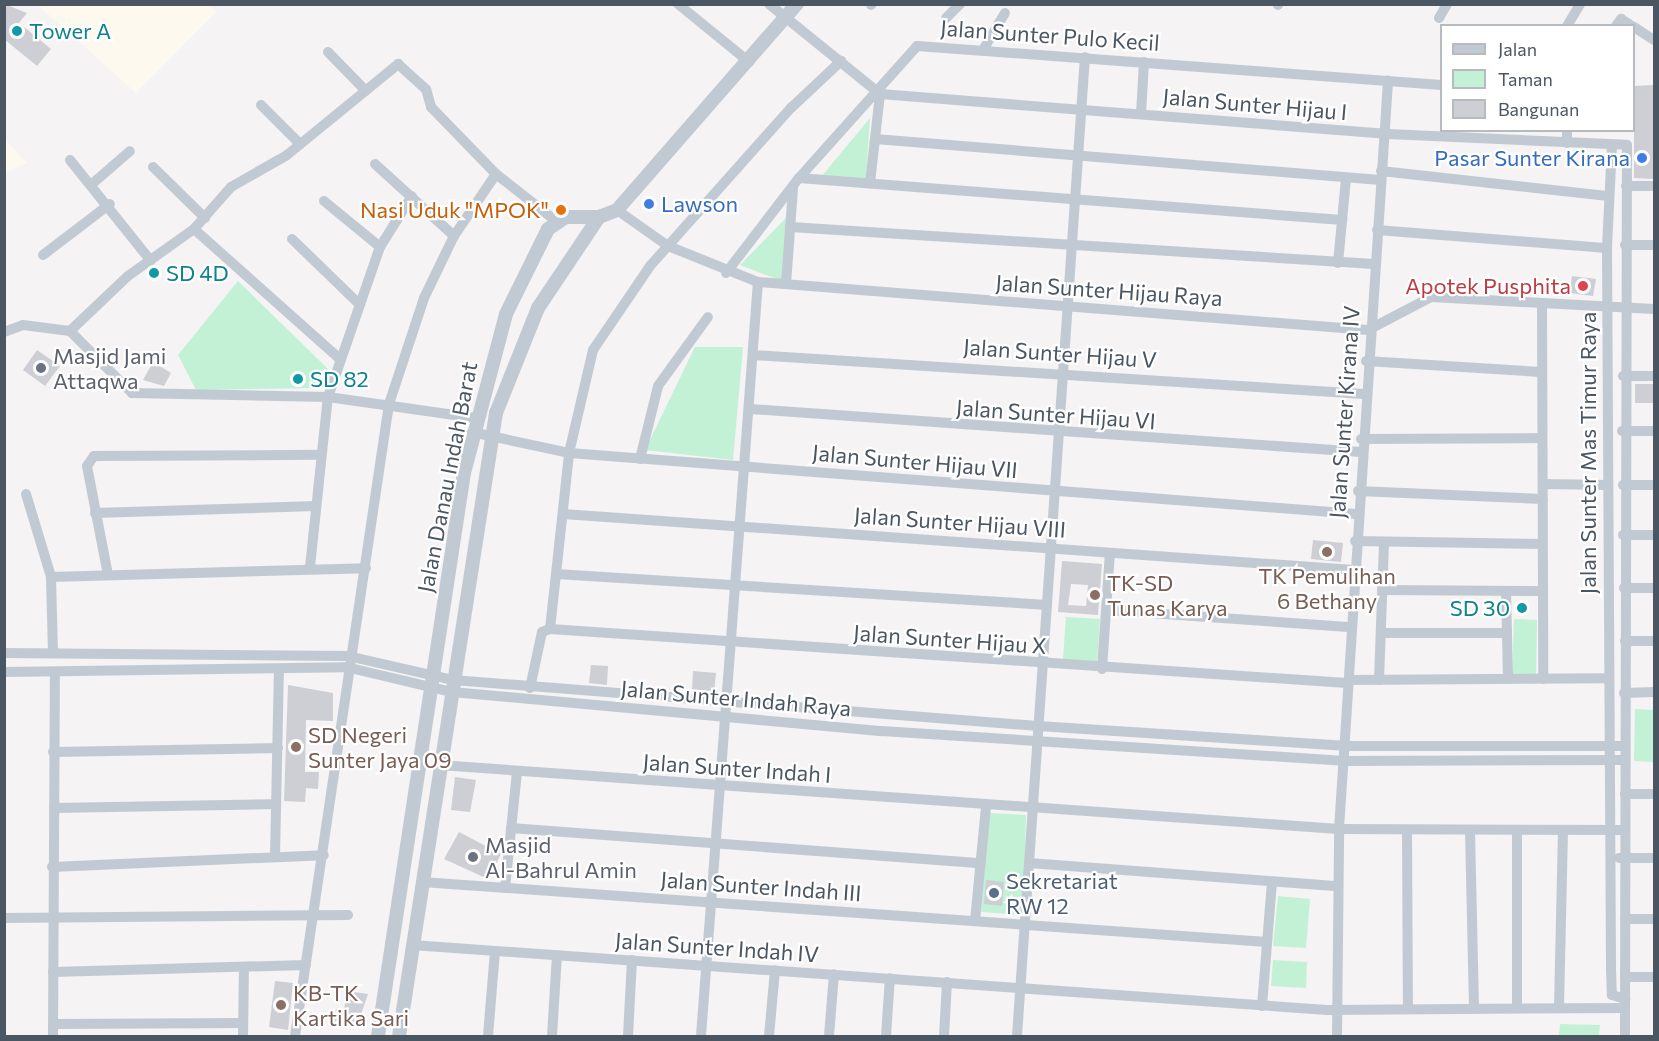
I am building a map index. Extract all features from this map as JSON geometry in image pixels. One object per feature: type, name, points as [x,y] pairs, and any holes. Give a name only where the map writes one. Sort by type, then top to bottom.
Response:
[{"type":"street","points":[[678,4],[749,62]]},
{"type":"street","points":[[770,4],[877,92],[870,183]]},
{"type":"street","points":[[70,332],[115,287],[194,230],[231,187],[300,144],[401,64],[426,88],[427,101],[496,174],[556,221],[599,217],[617,210],[788,20],[796,4]]},
{"type":"street","points":[[946,18],[960,4]]},
{"type":"street","points":[[1439,18],[1447,4]]},
{"type":"street","points":[[1568,24],[1577,9]]},
{"type":"street","points":[[983,50],[1005,13]]},
{"type":"street","points":[[1617,24],[1621,19],[1630,24]]},
{"type":"street","points":[[1635,27],[1654,40]]},
{"type":"street","name":"Jalan Sunter Pulo Kecil","points":[[726,273],[799,178],[917,46],[1440,85]]},
{"type":"street","points":[[328,52],[366,91]]},
{"type":"street","points":[[1017,1036],[1086,57]]},
{"type":"street","points":[[530,687],[542,632],[550,629],[569,453],[593,350],[668,246],[791,108],[841,61]]},
{"type":"street","points":[[1141,114],[1143,62]]},
{"type":"street","name":"Jalan Sunter Kirana IV","points":[[1344,746],[1366,361],[1363,329],[1374,264],[1388,81]]},
{"type":"street","name":"Jalan Sunter Hijau I","points":[[877,92],[1384,134],[1627,146]]},
{"type":"street","points":[[261,105],[300,144]]},
{"type":"street","points":[[1567,132],[1567,143]]},
{"type":"street","points":[[875,139],[1079,153],[1346,178],[1381,176],[1609,196]]},
{"type":"street","name":"Jalan Sunter Mas Timur Raya","points":[[1612,145],[1607,248],[1608,678],[1612,995],[1625,1004]]},
{"type":"street","name":"Jalan Sunter Mas Timur Raya","points":[[1625,1036],[1622,431],[1627,146]]},
{"type":"street","points":[[92,184],[130,151]]},
{"type":"street","points":[[70,160],[110,204],[151,261]]},
{"type":"street","points":[[375,164],[454,236]]},
{"type":"street","points":[[153,167],[206,218]]},
{"type":"street","points":[[295,1036],[324,855],[347,662],[366,568],[389,404],[415,322],[454,236],[496,174]]},
{"type":"street","points":[[799,178],[1342,220]]},
{"type":"street","points":[[1338,263],[1346,178]]},
{"type":"street","points":[[1626,186],[1654,186]]},
{"type":"street","points":[[786,284],[793,188]]},
{"type":"street","points":[[310,567],[319,455],[328,397],[380,247],[412,196]]},
{"type":"street","points":[[324,201],[380,247]]},
{"type":"street","points":[[43,255],[110,204]]},
{"type":"street","name":"Jalan Sunter Hijau Raya","points":[[617,210],[668,246],[726,273],[758,282],[1363,329]]},
{"type":"street","name":"Jalan Danau Indah Barat","points":[[399,1036],[491,436],[528,327],[599,217]]},
{"type":"street","name":"Jalan Danau Indah Barat","points":[[378,1036],[472,432],[506,314],[556,221]]},
{"type":"street","points":[[790,227],[1072,243],[1374,264]]},
{"type":"street","points":[[194,230],[340,359]]},
{"type":"street","points":[[1377,230],[1607,248]]},
{"type":"street","points":[[292,239],[359,304]]},
{"type":"street","points":[[1625,244],[1654,245]]},
{"type":"street","points":[[701,1036],[729,703],[758,282]]},
{"type":"street","points":[[1363,329],[1431,297],[1542,305],[1654,309]]},
{"type":"street","points":[[1542,305],[1540,372],[1543,484],[1543,679]]},
{"type":"street","points":[[640,459],[658,386],[708,317]]},
{"type":"street","points":[[4,332],[19,325],[70,332],[132,393],[328,397],[476,418]]},
{"type":"street","name":"Jalan Sunter Hijau V","points":[[753,355],[1064,371],[1364,394]]},
{"type":"street","points":[[1366,361],[1540,372]]},
{"type":"street","points":[[1623,376],[1654,376]]},
{"type":"street","name":"Jalan Sunter Hijau VI","points":[[750,409],[1059,434],[1361,452]]},
{"type":"street","points":[[1622,431],[1654,431]]},
{"type":"street","name":"Jalan Sunter Hijau VII","points":[[472,432],[569,453],[746,465],[1055,493],[1357,514]]},
{"type":"street","points":[[1361,439],[1541,438]]},
{"type":"street","points":[[108,575],[94,513],[87,466],[94,456],[319,455]]},
{"type":"street","points":[[1543,484],[1608,485]]},
{"type":"street","points":[[1623,485],[1654,485]]},
{"type":"street","points":[[1358,491],[1543,499]]},
{"type":"street","points":[[27,494],[51,577],[53,652]]},
{"type":"street","points":[[94,513],[316,506]]},
{"type":"street","name":"Jalan Sunter Hijau VIII","points":[[562,514],[1354,570]]},
{"type":"street","points":[[1623,535],[1654,535]]},
{"type":"street","points":[[1355,541],[1542,544]]},
{"type":"street","points":[[1379,680],[1384,542]]},
{"type":"street","points":[[1102,669],[1110,553]]},
{"type":"street","points":[[51,577],[310,567],[366,568]]},
{"type":"street","points":[[556,574],[1047,605]]},
{"type":"street","points":[[1624,588],[1654,588]]},
{"type":"street","points":[[1382,590],[1542,591]]},
{"type":"street","points":[[1506,591],[1508,679]]},
{"type":"street","points":[[1106,610],[1351,627]]},
{"type":"street","name":"Jalan Sunter Hijau X","points":[[550,629],[1102,669],[1347,682],[1608,678]]},
{"type":"street","points":[[1381,633],[1507,633]]},
{"type":"street","points":[[1624,641],[1654,641]]},
{"type":"street","points":[[4,653],[53,652],[347,662]]},
{"type":"street","points":[[4,672],[279,669],[347,662]]},
{"type":"street","name":"Jalan Sunter Indah Raya","points":[[347,662],[452,686],[728,715],[1037,741],[1344,761],[1625,760]]},
{"type":"street","points":[[274,857],[279,669]]},
{"type":"street","points":[[52,1036],[51,919],[55,672]]},
{"type":"street","name":"Jalan Sunter Indah Raya","points":[[452,686],[530,687],[1038,726],[1344,746],[1624,746]]},
{"type":"street","points":[[1624,693],[1654,692]]},
{"type":"street","points":[[1337,1036],[1339,830],[1344,746]]},
{"type":"street","points":[[53,752],[278,748]]},
{"type":"street","name":"Jalan Sunter Indah I","points":[[439,765],[1339,830],[1625,830]]},
{"type":"street","points":[[504,888],[516,772]]},
{"type":"street","points":[[1625,794],[1654,794]]},
{"type":"street","points":[[54,808],[276,804]]},
{"type":"street","points":[[975,921],[987,806]]},
{"type":"street","points":[[511,828],[981,863]]},
{"type":"street","points":[[1407,830],[1408,1009]]},
{"type":"street","points":[[1470,831],[1474,1008]]},
{"type":"street","points":[[1517,831],[1517,1008]]},
{"type":"street","points":[[1559,1007],[1563,831]]},
{"type":"street","points":[[52,867],[324,855]]},
{"type":"street","points":[[1610,859],[1654,858]]},
{"type":"street","points":[[1029,863],[1338,886]]},
{"type":"street","name":"Jalan Sunter Indah III","points":[[422,882],[1267,942]]},
{"type":"street","points":[[1262,1006],[1272,882]]},
{"type":"street","points":[[4,918],[51,919],[316,912],[348,915]]},
{"type":"street","points":[[1625,919],[1654,919]]},
{"type":"street","name":"Jalan Sunter Indah IV","points":[[412,945],[1338,1010],[1625,1004]]},
{"type":"street","points":[[488,1036],[495,951]]},
{"type":"street","points":[[552,1036],[557,955]]},
{"type":"street","points":[[628,1036],[632,960]]},
{"type":"street","points":[[52,972],[306,965]]},
{"type":"street","points":[[243,1036],[244,967]]},
{"type":"street","points":[[769,1036],[775,970]]},
{"type":"street","points":[[829,1036],[834,974]]},
{"type":"street","points":[[1625,977],[1654,977]]},
{"type":"street","points":[[886,1036],[890,978]]},
{"type":"street","points":[[944,1036],[948,982]]},
{"type":"street","points":[[52,1024],[243,1023]]},
{"type":"shaded area","points":[[38,5],[208,5],[216,12],[136,93]]},
{"type":"shaded area","points":[[5,139],[27,163],[4,173]]},
{"type":"green space","points":[[870,118],[866,179],[821,177]]},
{"type":"green space","points":[[787,217],[782,281],[740,265]]},
{"type":"green space","points":[[238,281],[328,369],[324,388],[196,390],[178,355]]},
{"type":"green space","points":[[695,347],[743,347],[733,460],[645,450]]},
{"type":"green space","points":[[1066,617],[1100,619],[1097,662],[1063,659]]},
{"type":"green space","points":[[1514,619],[1537,620],[1536,678],[1512,677]]},
{"type":"green space","points":[[1635,709],[1654,710],[1654,762],[1634,761]]},
{"type":"green space","points":[[989,813],[1026,815],[1023,915],[981,912]]},
{"type":"green space","points":[[1278,896],[1310,899],[1306,948],[1273,946]]},
{"type":"green space","points":[[1273,960],[1307,962],[1306,988],[1271,986]]},
{"type":"green space","points":[[1560,1024],[1600,1025],[1599,1036],[1559,1036]]},
{"type":"building","name":"Tower A","points":[[4,4],[27,13],[19,23],[51,49],[37,66],[4,39]]},
{"type":"building","name":"Pasar Sunter Kirana","points":[[1654,85],[1654,179],[1634,178],[1635,86]]},
{"type":"building","name":"Apotek Pusphita","points":[[1572,276],[1596,279],[1593,296],[1570,293]]},
{"type":"building","name":"Masjid Jami Attaqwa","points":[[37,350],[60,366],[45,386],[23,370]]},
{"type":"building","points":[[153,362],[171,373],[164,386],[143,380]]},
{"type":"building","points":[[1635,384],[1654,384],[1654,403],[1635,403]]},
{"type":"building","name":"TK Pemulihan 6 Bethany","points":[[1313,540],[1343,543],[1341,562],[1311,559]]},
{"type":"building","name":"TK-SD Tunas Karya","points":[[1062,561],[1102,564],[1098,615],[1058,612]],"holes":[[[1071,584],[1088,585],[1086,606],[1068,605]]]},
{"type":"building","points":[[591,665],[608,666],[607,685],[589,683]]},
{"type":"building","points":[[693,671],[716,673],[714,692],[692,690]]},
{"type":"building","name":"SD Negeri Sunter Jaya 09","points":[[288,685],[333,693],[333,721],[306,720],[305,772],[319,772],[318,789],[306,788],[305,802],[284,801]]},
{"type":"building","points":[[455,777],[476,780],[470,812],[451,810]]},
{"type":"building","name":"Masjid Al-Bahrul Amin","points":[[459,832],[501,854],[488,879],[444,859]]},
{"type":"building","name":"Sekretariat RW 12","points":[[986,880],[1004,882],[1002,906],[984,904]]},
{"type":"building","name":"KB-TK Kartika Sari","points":[[275,981],[293,983],[288,1030],[269,1027]]},
{"type":"building","points":[[347,991],[368,994],[357,1026],[334,1022],[336,1009],[344,1010]]},
{"type":"place","name":"Tower A","points":[[17,31]]},
{"type":"place","name":"Pasar Sunter Kirana","points":[[1642,158]]},
{"type":"place","name":"Lawson","points":[[649,204]]},
{"type":"place","name":"Nasi Uduk \"MPOK\"","points":[[561,210]]},
{"type":"place","name":"SD 4D","points":[[154,273]]},
{"type":"place","name":"Apotek Pusphita","points":[[1583,286]]},
{"type":"place","name":"Masjid Jami Attaqwa","points":[[41,368]]},
{"type":"place","name":"SD 82","points":[[298,379]]},
{"type":"place","name":"TK Pemulihan 6 Bethany","points":[[1327,552]]},
{"type":"place","name":"TK-SD Tunas Karya","points":[[1095,595]]},
{"type":"place","name":"SD 30","points":[[1522,608]]},
{"type":"place","name":"SD Negeri Sunter Jaya 09","points":[[296,747]]},
{"type":"place","name":"Masjid Al-Bahrul Amin","points":[[473,857]]},
{"type":"place","name":"Sekretariat RW 12","points":[[994,893]]},
{"type":"place","name":"KB-TK Kartika Sari","points":[[281,1005]]}]
